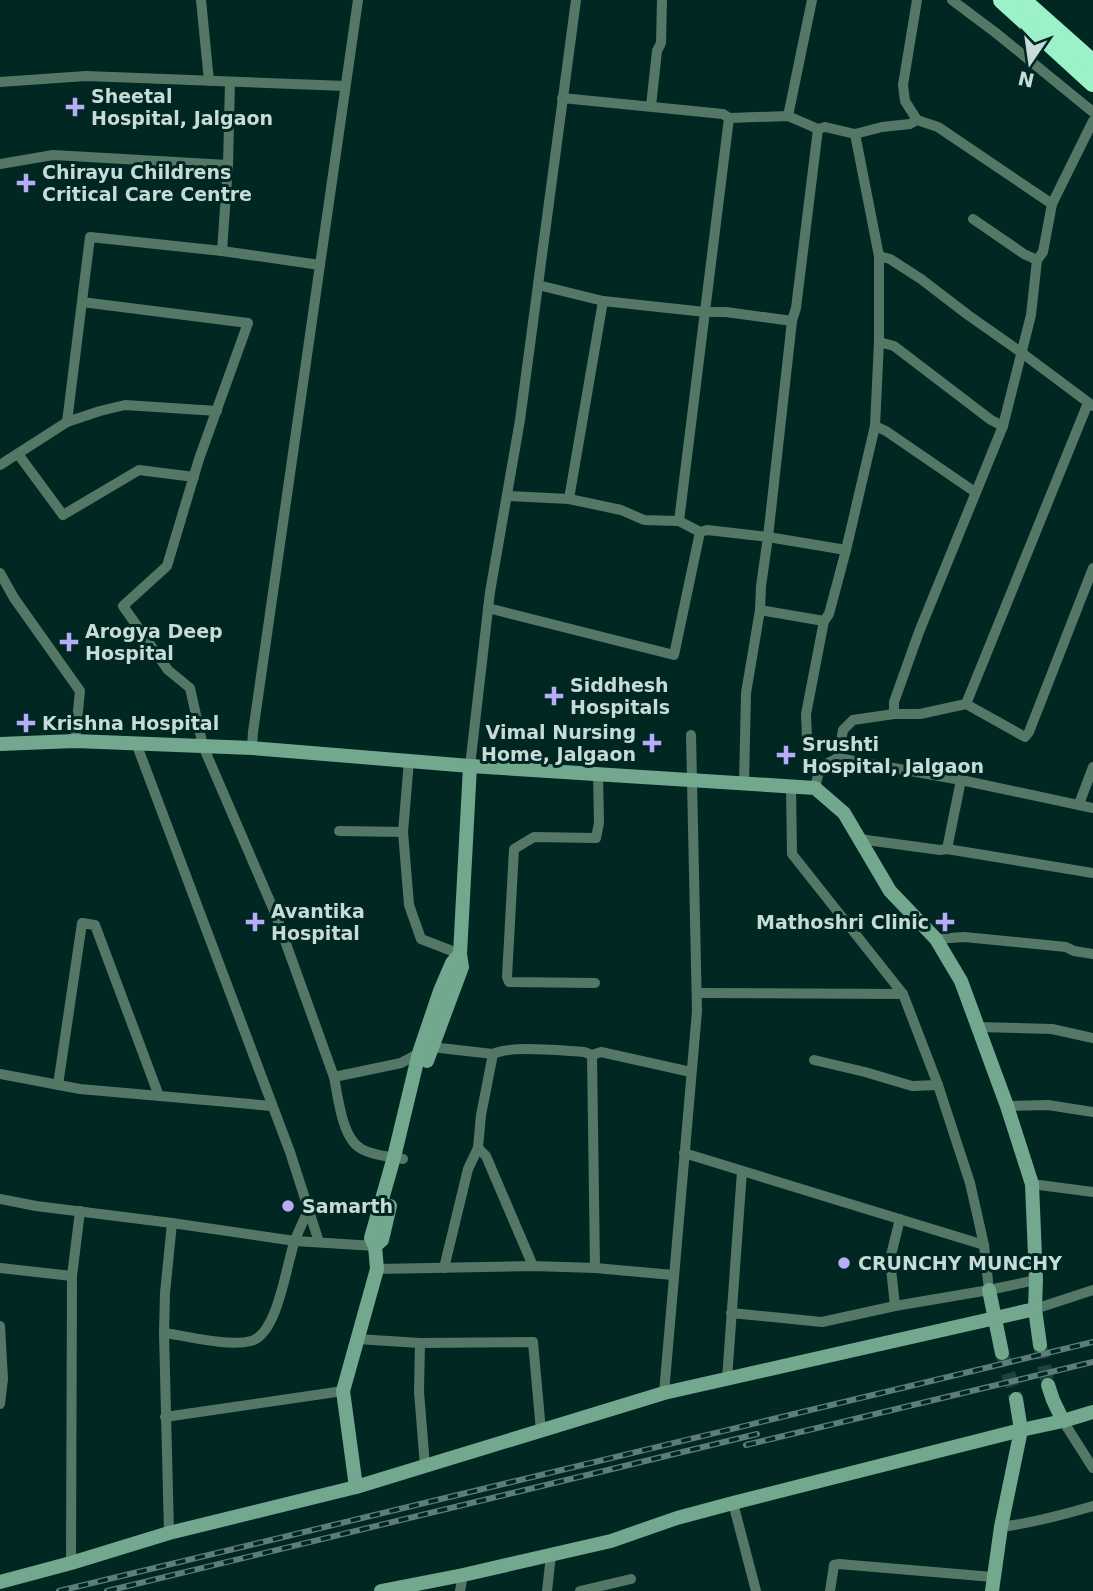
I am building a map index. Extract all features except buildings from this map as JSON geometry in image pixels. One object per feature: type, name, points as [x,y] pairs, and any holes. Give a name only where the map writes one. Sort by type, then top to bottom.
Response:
[{"type":"highway","points":[[1002,0],[1093,83]]},
{"type":"highway","points":[[1022,0],[1093,63]]},
{"type":"main road","points":[[0,744],[75,741],[253,748],[470,766],[815,788],[844,813],[890,891],[936,939],[961,981],[1007,1106],[1032,1184],[1035,1309],[1040,1345]]},
{"type":"main road","points":[[356,1487],[343,1391],[377,1269],[375,1246],[382,1240],[398,1158],[425,1050],[462,967],[460,954],[470,766]]},
{"type":"main road","points":[[989,1290],[1002,1353]]},
{"type":"main road","points":[[0,1582],[169,1533],[356,1487],[664,1393],[1035,1309]]},
{"type":"main road","points":[[1048,1385],[1063,1421]]},
{"type":"main road","points":[[992,1584],[1021,1430],[1016,1399]]},
{"type":"main road","points":[[381,1591],[611,1541],[677,1518],[733,1503],[1093,1412]]},
{"type":"street","points":[[201,0],[209,81]]},
{"type":"street","points":[[253,748],[253,732],[358,0]]},
{"type":"street","points":[[470,766],[488,608],[520,420],[576,0]]},
{"type":"street","points":[[651,106],[657,51],[661,43],[662,0]]},
{"type":"street","points":[[788,116],[812,0]]},
{"type":"street","points":[[917,0],[903,85],[905,101],[917,120],[938,127],[1052,204]]},
{"type":"street","points":[[952,0],[1093,112]]},
{"type":"street","points":[[0,82],[86,76],[345,86]]},
{"type":"street","points":[[222,251],[230,82]]},
{"type":"street","points":[[562,98],[723,114],[729,118],[788,116],[818,129],[825,127],[855,134],[910,124],[917,120]]},
{"type":"street","points":[[679,521],[729,118]]},
{"type":"street","points":[[894,714],[894,702],[919,632],[1003,426],[1031,315],[1037,260],[1043,252],[1052,204],[1093,121]]},
{"type":"street","points":[[744,784],[746,693],[761,610],[761,586],[792,321],[796,308],[818,129]]},
{"type":"street","points":[[807,739],[806,714],[824,621],[846,550],[875,426],[879,256],[855,134]]},
{"type":"street","points":[[0,164],[53,155],[228,165]]},
{"type":"street","points":[[973,219],[1037,260]]},
{"type":"street","points":[[67,422],[90,237],[320,265]]},
{"type":"street","points":[[879,256],[890,259],[921,279],[1090,405],[966,704]]},
{"type":"street","points":[[538,285],[603,300],[792,321]]},
{"type":"street","points":[[569,499],[603,300]]},
{"type":"street","points":[[82,302],[248,323],[194,477],[167,566],[124,606],[167,670],[190,688],[204,746],[275,913],[334,1077],[347,1132],[359,1148],[398,1158]]},
{"type":"street","points":[[879,342],[894,346],[991,420],[1003,426]]},
{"type":"street","points":[[0,466],[67,422],[100,411],[125,405],[217,411]]},
{"type":"street","points":[[875,426],[975,492]]},
{"type":"street","points":[[18,454],[63,515],[139,470],[194,477]]},
{"type":"street","points":[[506,496],[569,499],[621,510],[643,520],[679,521],[700,532],[707,530],[768,537],[846,550]]},
{"type":"street","points":[[488,608],[674,655],[700,532]]},
{"type":"street","points":[[838,758],[843,730],[853,720],[894,714],[920,714],[966,704],[1025,737],[1093,568]]},
{"type":"street","points":[[0,573],[14,598],[80,691],[75,741]]},
{"type":"street","points":[[761,610],[824,621]]},
{"type":"street","points":[[664,1393],[697,1011],[691,735]]},
{"type":"street","points":[[136,743],[290,1152],[319,1242]]},
{"type":"street","points":[[815,788],[820,766],[838,758],[1093,807]]},
{"type":"street","points":[[409,761],[403,832],[408,905],[421,939],[460,954]]},
{"type":"street","points":[[1079,804],[1093,766]]},
{"type":"street","points":[[595,983],[509,982],[507,977],[514,849],[534,837],[596,838],[599,823],[598,774]]},
{"type":"street","points":[[947,849],[961,780]]},
{"type":"street","points":[[791,786],[792,854],[903,994],[938,1085],[970,1183],[984,1245],[989,1290]]},
{"type":"street","points":[[339,831],[403,832]]},
{"type":"street","points":[[859,839],[947,849],[1093,873]]},
{"type":"street","points":[[58,1085],[82,923],[92,924],[105,950],[159,1096]]},
{"type":"street","points":[[936,939],[964,937],[1066,947],[1093,954]]},
{"type":"street","points":[[696,993],[903,994]]},
{"type":"street","points":[[977,1027],[1052,1029],[1093,1038]]},
{"type":"street","points":[[334,1077],[401,1063],[425,1050],[494,1054],[498,1051],[527,1050],[584,1052],[593,1055],[601,1052],[691,1072]]},
{"type":"street","points":[[444,1268],[468,1169],[478,1148],[481,1115],[494,1054]]},
{"type":"street","points":[[593,1055],[594,1268]]},
{"type":"street","points":[[814,1060],[912,1086],[938,1085]]},
{"type":"street","points":[[0,1074],[80,1089],[272,1105]]},
{"type":"street","points":[[1007,1106],[1048,1105],[1093,1112]]},
{"type":"street","points":[[478,1148],[486,1156],[533,1266]]},
{"type":"street","points":[[684,1153],[984,1245]]},
{"type":"street","points":[[727,1379],[742,1171]]},
{"type":"street","points":[[1032,1184],[1093,1192]]},
{"type":"street","points":[[0,1199],[295,1241],[375,1246]]},
{"type":"street","points":[[164,1333],[234,1343],[252,1341],[262,1336],[272,1320],[295,1241],[309,1210]]},
{"type":"street","points":[[71,1563],[72,1276],[80,1211]]},
{"type":"street","points":[[895,1306],[890,1259],[900,1219]]},
{"type":"street","points":[[169,1533],[164,1333],[172,1223]]},
{"type":"street","points":[[377,1269],[533,1266],[673,1275]]},
{"type":"street","points":[[0,1268],[72,1276]]},
{"type":"street","points":[[731,1313],[822,1322],[1036,1280]]},
{"type":"street","points":[[1035,1309],[1093,1290]]},
{"type":"street","points":[[0,1326],[0,1404]]},
{"type":"street","points":[[358,1339],[420,1343],[533,1342],[541,1431]]},
{"type":"street","points":[[420,1343],[419,1392],[425,1466]]},
{"type":"street","points":[[165,1418],[343,1391]]},
{"type":"street","points":[[1063,1421],[1093,1468]]},
{"type":"street","points":[[733,1503],[756,1591]]},
{"type":"street","points":[[1001,1527],[1041,1521],[1093,1506]]},
{"type":"street","points":[[547,1591],[551,1555]]},
{"type":"street","points":[[830,1591],[834,1565],[839,1564],[992,1584]]},
{"type":"street","points":[[460,1591],[463,1575]]},
{"type":"street","points":[[580,1591],[631,1578]]},
{"type":"tunnel","points":[[1040,1345],[1048,1385]]},
{"type":"tunnel","points":[[1002,1353],[1016,1399]]},
{"type":"railway","points":[[59,1591],[1093,1342]]},
{"type":"railway","points":[[746,1445],[1093,1362]]},
{"type":"railway","points":[[107,1591],[757,1434]]},
{"type":"place","name":"Sheetal Hospital, Jalgaon","points":[[75,107]]},
{"type":"place","name":"Chirayu Childrens Critical Care Centre","points":[[26,183]]},
{"type":"place","name":"Arogya Deep Hospital","points":[[69,642]]},
{"type":"place","name":"Siddhesh Hospitals","points":[[554,696]]},
{"type":"place","name":"Krishna Hospital","points":[[26,723]]},
{"type":"place","name":"Vimal Nursing Home, Jalgaon","points":[[652,743]]},
{"type":"place","name":"Srushti Hospital, Jalgaon","points":[[786,755]]},
{"type":"place","name":"Avantika Hospital","points":[[255,922]]},
{"type":"place","name":"Mathoshri Clinic","points":[[945,922]]},
{"type":"place","name":"Samarth","points":[[288,1206]]},
{"type":"place","name":"CRUNCHY MUNCHY","points":[[844,1263]]}]
